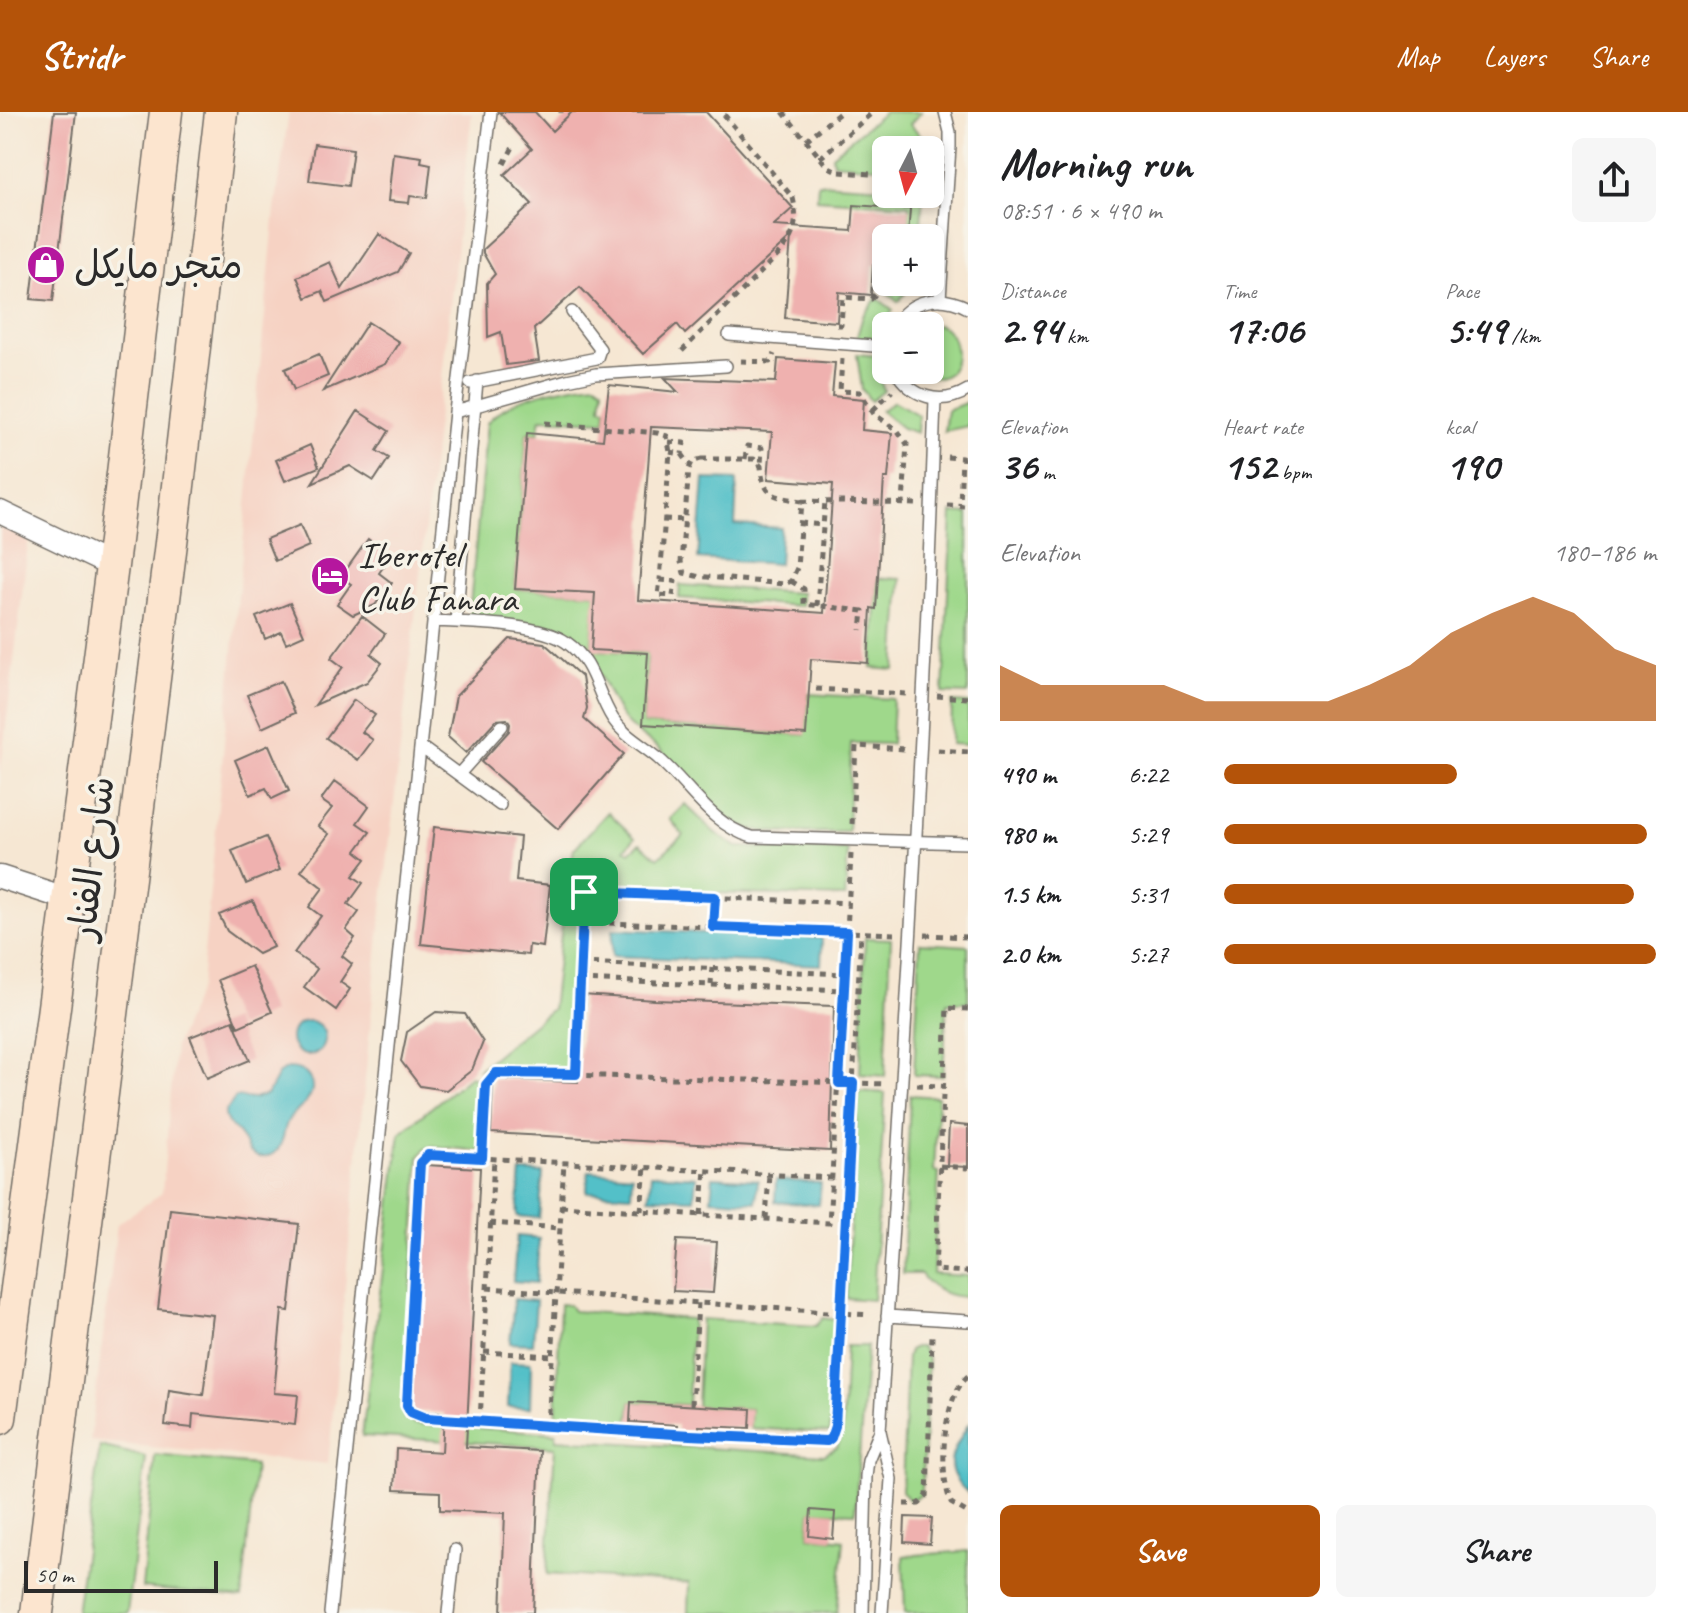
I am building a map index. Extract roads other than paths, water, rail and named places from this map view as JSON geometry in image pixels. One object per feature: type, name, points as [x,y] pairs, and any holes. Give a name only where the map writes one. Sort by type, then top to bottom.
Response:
[{"type":"main road","name":"شارع الفنار","points":[[0,1418],[112,566],[166,112]]},
{"type":"main road","name":"شارع الفنار","points":[[37,1613],[176,503],[221,112]]},
{"type":"street","points":[[0,512],[112,566]]},
{"type":"street","points":[[0,877],[68,899]]},
{"type":"lane","points":[[330,1613],[455,412],[491,112]]},
{"type":"lane","points":[[940,299],[950,147],[945,112]]},
{"type":"lane","points":[[905,312],[915,305],[940,299],[968,308]]},
{"type":"lane","points":[[458,385],[597,358],[600,349],[572,312]]},
{"type":"lane","points":[[729,335],[872,346]]},
{"type":"lane","points":[[455,412],[567,380],[626,370],[726,366]]},
{"type":"lane","points":[[456,622],[477,381]]},
{"type":"lane","points":[[904,384],[917,394],[935,399],[948,398],[968,390]]},
{"type":"lane","points":[[863,1613],[866,1476],[868,1460],[880,1431],[917,841],[935,399]]},
{"type":"lane","points":[[433,621],[540,631],[564,640],[583,657],[621,729],[660,759],[717,819],[739,833],[752,837],[968,843]]},
{"type":"lane","points":[[459,774],[502,726]]},
{"type":"lane","points":[[421,747],[500,805]]},
{"type":"lane","points":[[887,1316],[968,1321]]},
{"type":"lane","points":[[880,1431],[890,1466],[891,1503],[882,1613]]},
{"type":"lane","points":[[448,1613],[455,1550]]},
{"type":"water","points":[[704,479],[737,480],[735,525],[781,528],[779,564],[698,559]]},
{"type":"water","points":[[613,929],[822,938],[821,965],[612,956]]},
{"type":"water","points":[[308,1021],[320,1026],[325,1038],[320,1050],[308,1055],[296,1050],[291,1038],[296,1026]]},
{"type":"water","points":[[288,1068],[301,1071],[310,1078],[310,1095],[289,1119],[276,1151],[269,1156],[255,1156],[228,1123],[225,1112],[236,1097],[253,1099],[267,1095],[279,1073]]},
{"type":"water","points":[[588,1171],[632,1175],[631,1195],[587,1192]]},
{"type":"water","points":[[521,1172],[543,1173],[539,1218],[517,1216]]},
{"type":"water","points":[[651,1174],[696,1177],[694,1199],[649,1197]]},
{"type":"water","points":[[713,1177],[758,1180],[756,1202],[711,1199]]},
{"type":"water","points":[[776,1180],[821,1183],[819,1205],[775,1202]]},
{"type":"water","points":[[517,1236],[539,1238],[536,1283],[513,1281]]},
{"type":"water","points":[[514,1299],[536,1301],[533,1344],[510,1343]]},
{"type":"water","points":[[510,1362],[531,1363],[530,1408],[508,1407]]},
{"type":"water","points":[[968,1425],[968,1493],[959,1484],[951,1467],[954,1452]]},
{"type":"place","name":"متجر مايكل","points":[[46,265]]},
{"type":"place","name":"Iberotel Club Fanara","points":[[330,576]]}]
